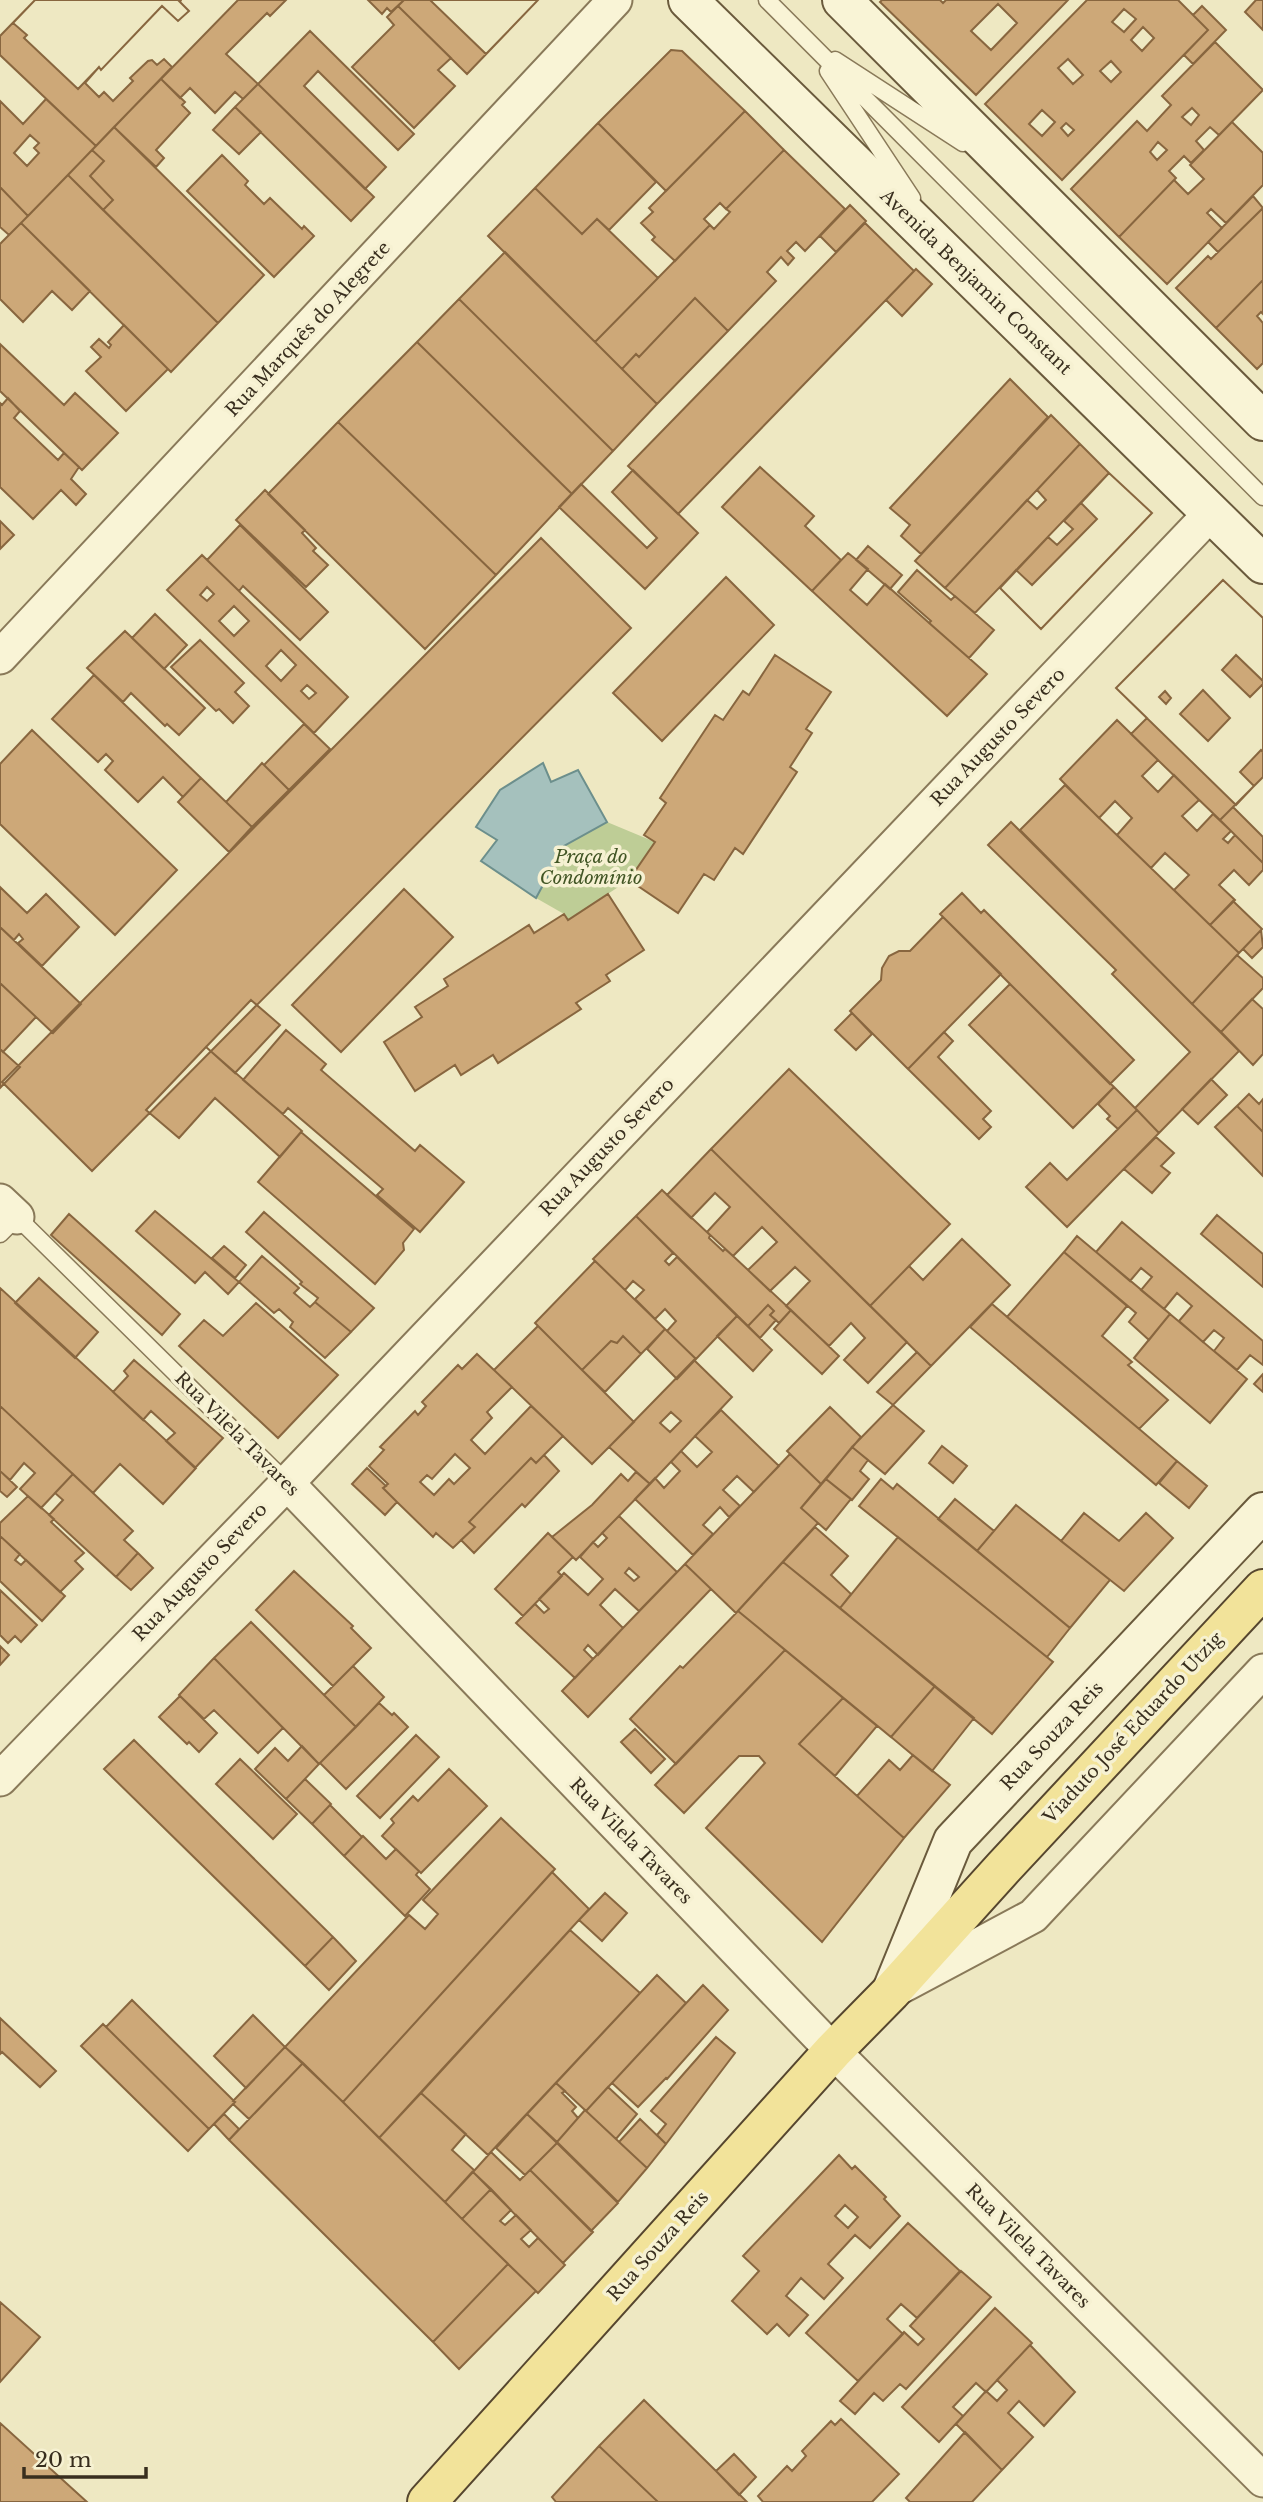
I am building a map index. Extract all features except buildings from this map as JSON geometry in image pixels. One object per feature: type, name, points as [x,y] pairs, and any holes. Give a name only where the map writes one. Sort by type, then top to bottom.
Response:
[{"type":"main road","name":"Avenida Benjamin Constant","points":[[688,0],[1263,564]]},
{"type":"main road","points":[[842,0],[1263,421]]},
{"type":"main road","name":"Rua Souza Reis","points":[[891,1992],[953,1842],[1263,1512]]},
{"type":"main road","name":"Viaduto José Eduardo Utzig","points":[[1003,1868],[1263,1589]]},
{"type":"main road","name":"Rua Souza Reis","points":[[427,2502],[833,2051],[891,1992],[1003,1868]]},
{"type":"street","name":"Rua Marquês do Alegrete","points":[[0,657],[615,0]]},
{"type":"street","name":"Rua Augusto Severo","points":[[0,1779],[287,1483],[1211,513]]},
{"type":"street","name":"Rua Vilela Tavares","points":[[287,1483],[833,2051],[1263,2480]]},
{"type":"street","name":"Rua Souza Reis","points":[[891,1992],[1033,1916],[1263,1671]]},
{"type":"lane","points":[[767,0],[1263,497]]},
{"type":"lane","points":[[809,43],[951,257]]},
{"type":"lane","points":[[809,43],[1024,182]]},
{"type":"lane","name":"Rua Vilela Tavares","points":[[6,1218],[287,1483]]},
{"type":"green space","name":"Praça do Condomínio","points":[[607,822],[655,842],[629,880],[568,920],[564,914],[536,898],[564,846]]},
{"type":"water","points":[[543,763],[551,782],[578,770],[607,822],[564,846],[536,898],[481,861],[497,840],[476,827],[500,790]]}]
